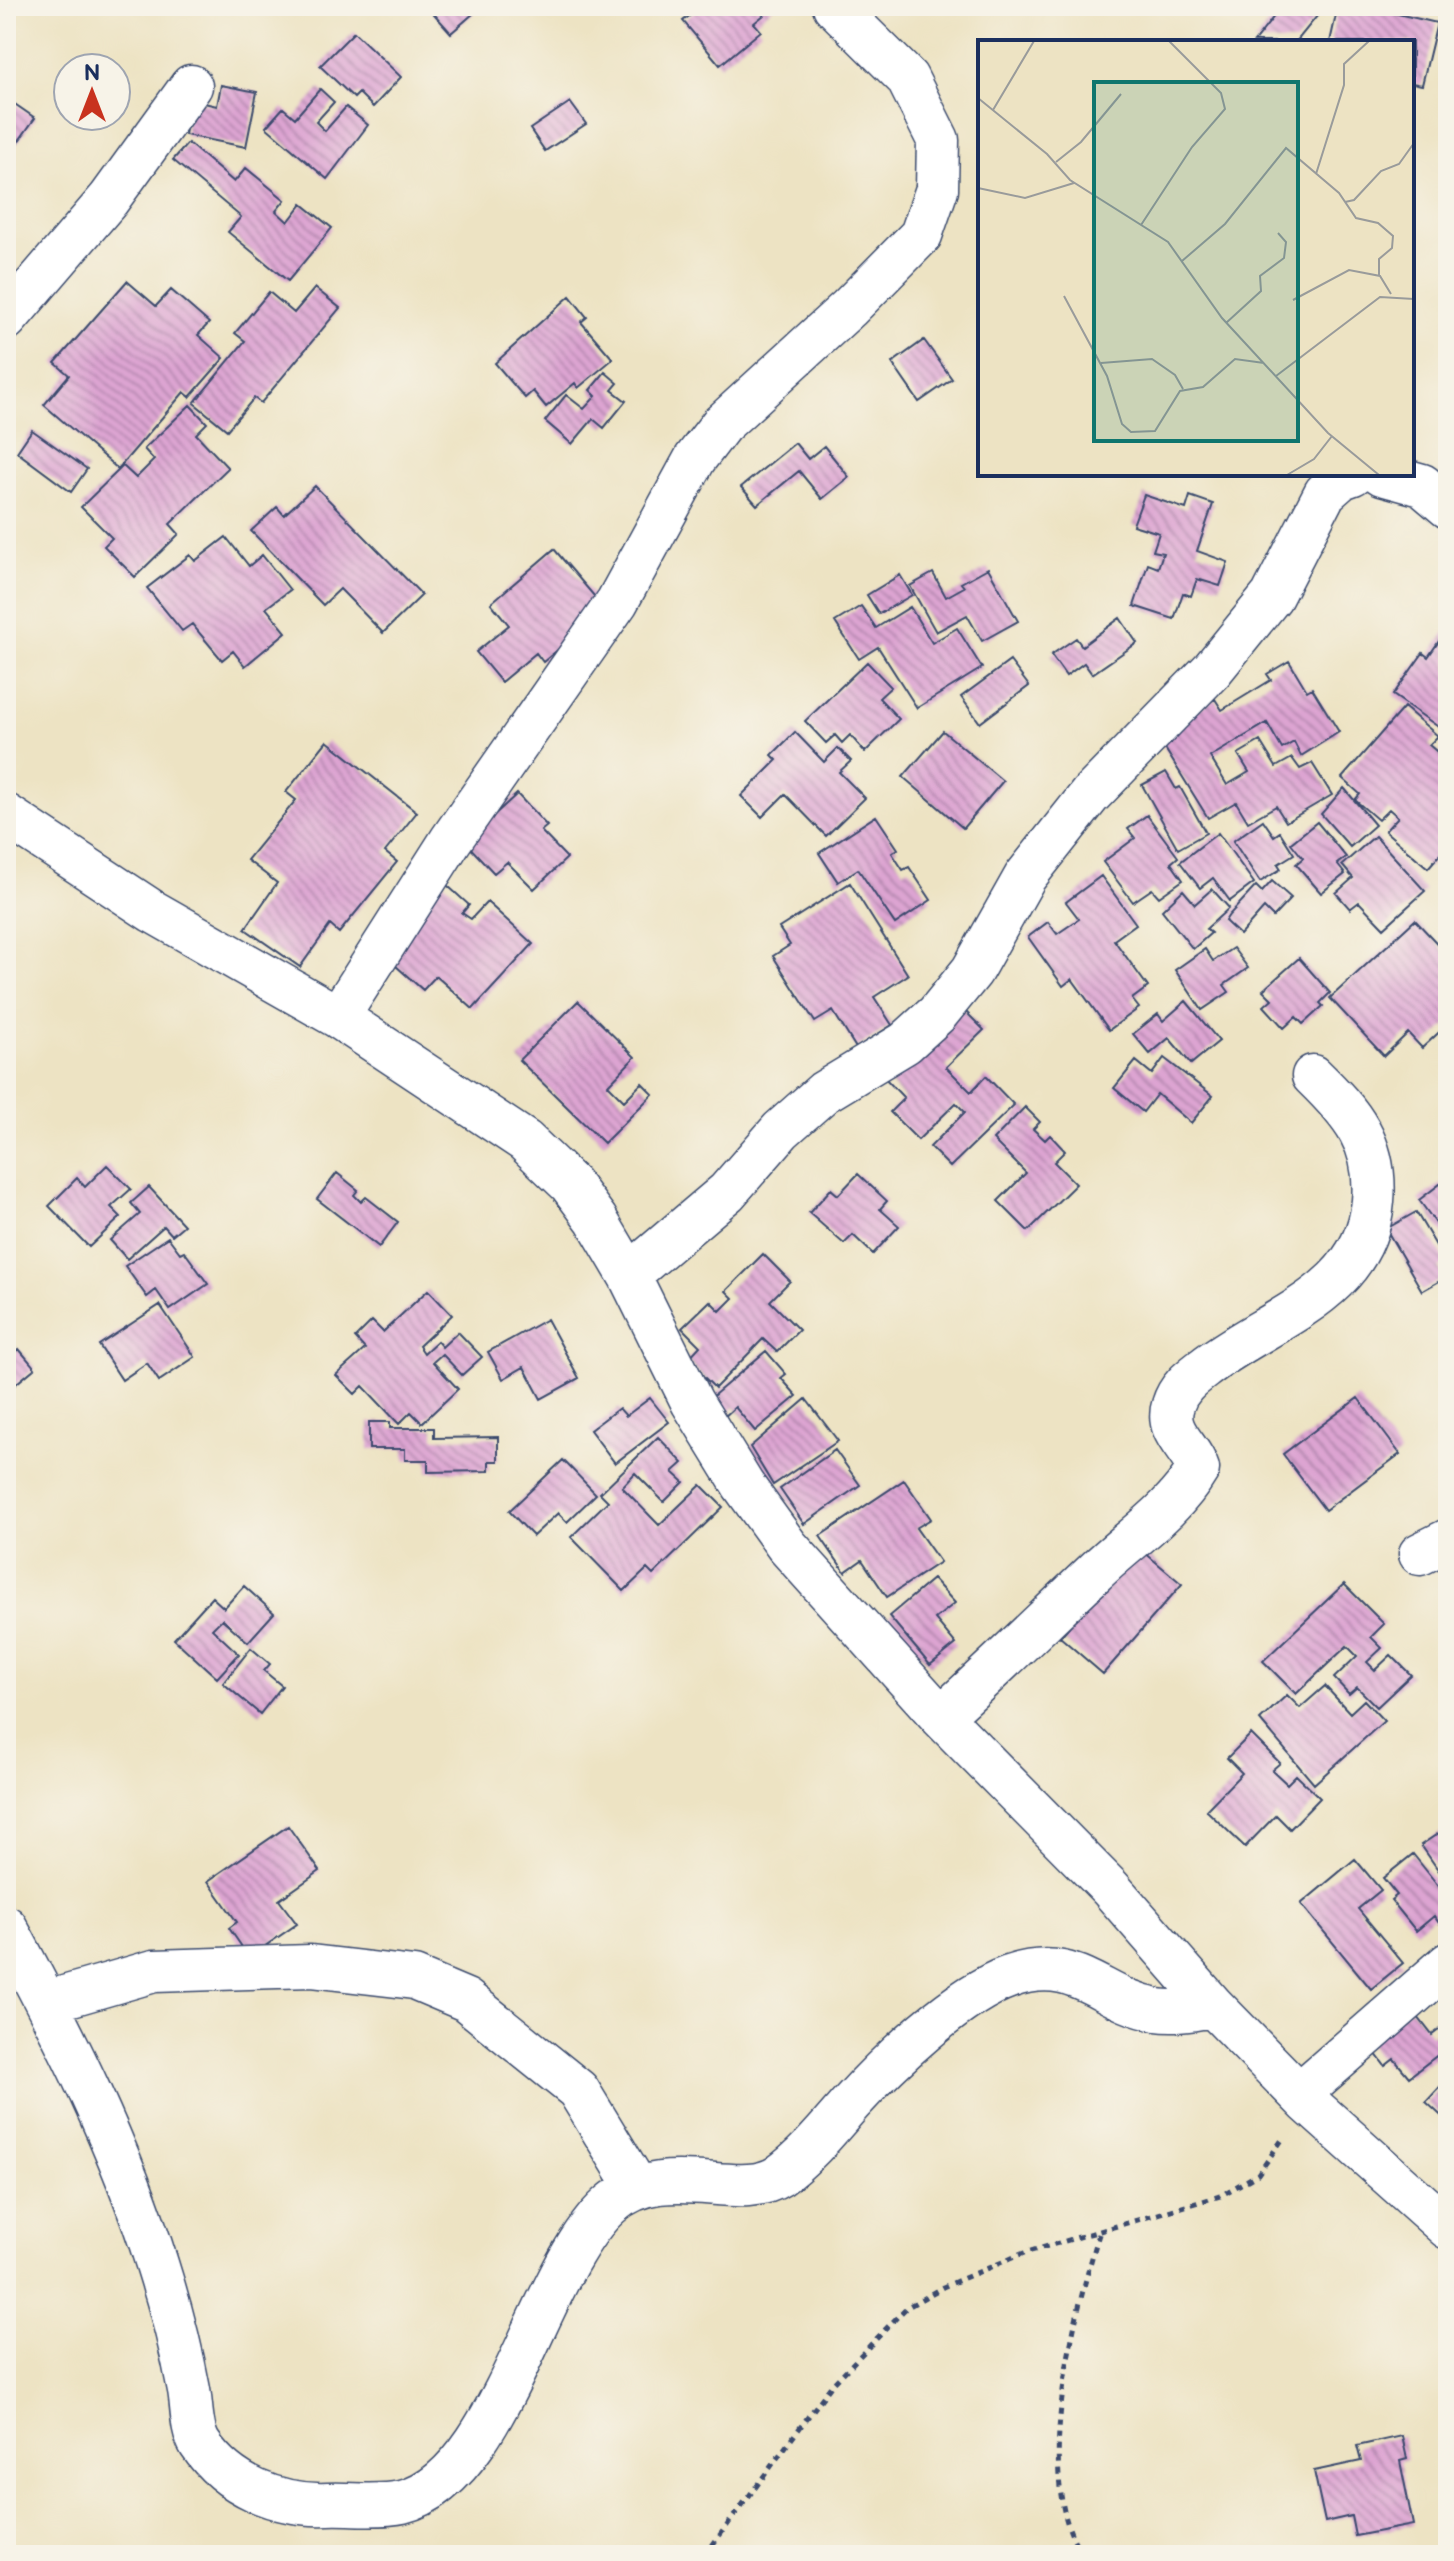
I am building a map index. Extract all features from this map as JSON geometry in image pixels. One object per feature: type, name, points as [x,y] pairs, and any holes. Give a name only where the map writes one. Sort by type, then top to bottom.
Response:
[{"type":"street","points":[[338,1017],[451,840],[617,602],[695,459],[721,425],[849,308],[921,235],[937,189],[938,140],[907,78],[834,6]]},
{"type":"street","points":[[6,319],[109,199],[191,86]]},
{"type":"street","points":[[629,1275],[727,1192],[781,1130],[824,1092],[905,1043],[937,1014],[972,971],[1025,877],[1090,795],[1212,670],[1272,596],[1325,493],[1348,476]]},
{"type":"street","points":[[1389,476],[1422,485],[1448,507]]},
{"type":"street","points":[[6,815],[152,911],[338,1017],[525,1141],[570,1184],[596,1219],[629,1275],[692,1402],[743,1485],[787,1546],[941,1717],[1110,1888],[1213,2006],[1304,2098],[1448,2228]]},
{"type":"street","points":[[941,1717],[1096,1571],[1171,1508],[1188,1487],[1198,1469],[1193,1454],[1177,1438],[1172,1424],[1172,1407],[1182,1385],[1215,1359],[1324,1291],[1357,1258],[1371,1221],[1375,1179],[1366,1141],[1343,1105],[1313,1076]]},
{"type":"street","points":[[6,1927],[93,2094],[135,2196],[176,2330],[197,2441],[229,2475],[262,2496],[313,2505],[401,2502],[435,2487],[473,2446],[581,2242],[610,2205],[637,2187],[676,2180],[749,2184],[776,2178],[813,2145],[885,2065],[966,2002],[1009,1977],[1071,1971],[1128,2001],[1158,2010],[1213,2006]]},
{"type":"street","points":[[1304,2098],[1448,1964]]},
{"type":"street","points":[[47,2002],[154,1971],[311,1966],[414,1978],[466,2000],[578,2090],[637,2187]]},
{"type":"path","points":[[705,2555],[831,2386],[906,2308],[943,2287],[1024,2253],[1220,2196],[1258,2174],[1304,2098]]},
{"type":"path","points":[[1083,2555],[1062,2512],[1062,2401],[1081,2291],[1100,2230]]},
{"type":"building","points":[[427,6],[482,6],[451,33]]},
{"type":"building","points":[[702,6],[775,6],[754,23],[761,31],[720,65],[683,21]]},
{"type":"building","points":[[1282,6],[1317,6],[1322,10],[1298,40],[1256,40]]},
{"type":"building","points":[[1338,6],[1363,6],[1437,23],[1422,85],[1414,83],[1414,40],[1330,40]]},
{"type":"building","points":[[354,32],[401,77],[373,107],[359,93],[354,98],[320,66]]},
{"type":"building","points":[[221,85],[257,92],[246,147],[185,135],[191,100],[217,106]]},
{"type":"building","points":[[320,89],[334,102],[316,122],[325,131],[346,107],[368,125],[327,179],[266,127],[283,108],[295,118]]},
{"type":"building","points":[[6,98],[35,118],[6,159]]},
{"type":"building","points":[[570,102],[586,124],[545,151],[530,129]]},
{"type":"building","points":[[188,143],[234,182],[246,168],[285,200],[276,211],[288,222],[302,204],[332,228],[288,281],[228,232],[241,217],[173,160]]},
{"type":"building","points":[[127,281],[156,306],[171,290],[209,323],[198,335],[224,358],[190,397],[184,392],[118,469],[44,405],[69,375],[55,363]]},
{"type":"building","points":[[315,288],[340,308],[261,403],[254,398],[227,430],[194,403],[245,341],[235,333],[269,292],[294,313]]},
{"type":"building","points":[[570,296],[587,317],[581,322],[613,359],[578,388],[575,383],[546,407],[533,391],[525,398],[495,363]]},
{"type":"building","points":[[924,340],[952,379],[919,402],[892,363]]},
{"type":"building","points":[[605,372],[618,383],[612,390],[626,401],[604,428],[593,419],[572,444],[545,421],[566,395],[584,409],[596,396],[590,390]]},
{"type":"building","points":[[190,405],[207,423],[196,434],[228,468],[170,524],[179,534],[135,577],[104,546],[112,538],[81,507],[123,466],[136,478],[154,460],[144,449]]},
{"type":"building","points":[[32,430],[87,469],[71,492],[17,452]]},
{"type":"building","points":[[795,443],[808,459],[824,446],[849,477],[822,499],[799,471],[757,505],[741,487]]},
{"type":"building","points":[[315,486],[422,595],[383,633],[340,589],[323,605],[251,531],[277,507],[284,515]]},
{"type":"building","points":[[1144,495],[1186,509],[1190,496],[1213,504],[1197,551],[1228,562],[1220,586],[1197,579],[1191,596],[1183,593],[1174,619],[1134,606],[1148,564],[1158,568],[1163,553],[1153,551],[1159,533],[1133,525]]},
{"type":"building","points":[[226,537],[249,566],[262,555],[290,590],[266,608],[286,632],[245,666],[233,651],[222,660],[192,624],[182,631],[147,588],[190,555],[195,561]]},
{"type":"building","points":[[554,549],[606,610],[543,662],[536,653],[501,682],[476,652],[509,625],[491,603]]},
{"type":"building","points":[[988,568],[1018,621],[982,641],[967,615],[936,632],[910,586],[933,573],[946,597],[964,587],[961,583]]},
{"type":"building","points":[[900,575],[912,595],[879,614],[867,595]]},
{"type":"building","points":[[861,606],[876,628],[910,607],[932,643],[957,628],[982,668],[917,708],[878,647],[859,659],[835,622]]},
{"type":"building","points":[[1120,618],[1137,643],[1092,674],[1084,663],[1066,676],[1051,655],[1076,638],[1082,646]]},
{"type":"building","points":[[1448,628],[1448,745],[1442,741],[1447,733],[1393,695],[1423,653],[1428,657]]},
{"type":"building","points":[[1010,661],[1029,686],[980,723],[961,697]]},
{"type":"building","points":[[1289,661],[1307,691],[1312,688],[1339,732],[1301,756],[1294,742],[1282,749],[1267,723],[1210,757],[1227,785],[1249,772],[1238,754],[1260,741],[1276,767],[1292,758],[1300,769],[1312,763],[1332,795],[1286,822],[1276,806],[1248,822],[1236,802],[1208,818],[1156,734],[1215,699],[1222,710],[1271,680],[1267,674]]},
{"type":"building","points":[[867,662],[891,687],[879,698],[899,719],[865,752],[850,735],[842,743],[835,735],[826,743],[805,721]]},
{"type":"building","points":[[1404,707],[1438,736],[1429,745],[1448,761],[1448,845],[1428,868],[1385,831],[1398,817],[1389,809],[1378,820],[1355,800],[1360,794],[1342,778]]},
{"type":"building","points":[[943,731],[1003,781],[963,828],[903,777]]},
{"type":"building","points":[[795,732],[824,762],[838,748],[851,761],[839,772],[865,798],[826,836],[785,794],[762,817],[741,796],[777,760],[772,755]]},
{"type":"building","points":[[327,741],[417,812],[385,852],[397,862],[339,933],[330,925],[300,967],[245,929],[277,883],[247,860],[296,800],[286,792]]},
{"type":"building","points":[[1166,772],[1176,789],[1180,787],[1206,833],[1178,849],[1142,785]]},
{"type":"building","points":[[1344,788],[1375,825],[1350,847],[1321,814]]},
{"type":"building","points":[[517,794],[547,826],[541,831],[567,858],[534,889],[507,862],[494,873],[465,842]]},
{"type":"building","points":[[1147,815],[1178,857],[1171,863],[1183,880],[1159,897],[1152,889],[1133,902],[1103,862],[1135,838],[1128,829]]},
{"type":"building","points":[[876,816],[898,849],[892,853],[903,870],[909,867],[931,900],[895,924],[858,869],[838,882],[819,853]]},
{"type":"building","points":[[1263,820],[1274,836],[1280,832],[1294,854],[1278,864],[1281,869],[1260,882],[1233,841]]},
{"type":"building","points":[[1317,822],[1346,857],[1337,864],[1345,874],[1321,893],[1296,864],[1303,858],[1291,843]]},
{"type":"building","points":[[1218,833],[1254,883],[1230,901],[1213,878],[1200,888],[1180,862]]},
{"type":"building","points":[[1375,836],[1425,891],[1384,928],[1359,902],[1350,909],[1336,893],[1353,878],[1342,865]]},
{"type":"building","points":[[1101,876],[1136,924],[1114,940],[1148,987],[1132,999],[1139,1008],[1109,1030],[1072,979],[1063,986],[1028,937],[1048,922],[1057,934],[1079,919],[1066,902]]},
{"type":"building","points":[[438,877],[469,905],[462,913],[471,919],[487,902],[533,944],[473,1009],[436,976],[423,990],[386,957]]},
{"type":"building","points":[[1272,881],[1291,898],[1273,917],[1264,908],[1240,935],[1225,921],[1256,886],[1262,892]]},
{"type":"building","points":[[850,883],[908,975],[874,997],[892,1025],[856,1048],[833,1011],[815,1022],[773,956],[790,945],[779,928]]},
{"type":"building","points":[[1212,889],[1229,908],[1206,929],[1211,933],[1193,949],[1162,910],[1183,890],[1195,904]]},
{"type":"building","points":[[1415,920],[1448,955],[1448,1024],[1422,1048],[1408,1033],[1384,1056],[1330,998]]},
{"type":"building","points":[[1233,948],[1248,968],[1224,985],[1229,992],[1202,1010],[1175,970],[1205,949],[1213,961]]},
{"type":"building","points":[[1299,958],[1330,993],[1320,1003],[1323,1006],[1303,1024],[1296,1017],[1284,1028],[1264,1006],[1272,999],[1263,990]]},
{"type":"building","points":[[578,1001],[635,1057],[608,1085],[624,1101],[642,1083],[653,1094],[604,1143],[519,1060]]},
{"type":"building","points":[[1186,1001],[1219,1041],[1191,1064],[1169,1038],[1150,1054],[1133,1034],[1158,1014],[1163,1021]]},
{"type":"building","points":[[958,1004],[984,1030],[946,1067],[971,1092],[986,1076],[1014,1105],[950,1167],[930,1147],[965,1112],[956,1103],[918,1140],[890,1112],[904,1098],[883,1076]]},
{"type":"building","points":[[1164,1058],[1213,1096],[1191,1123],[1157,1094],[1143,1112],[1114,1088],[1136,1061],[1152,1074]]},
{"type":"building","points":[[1025,1107],[1040,1122],[1033,1129],[1045,1140],[1050,1135],[1065,1151],[1054,1162],[1076,1184],[1028,1231],[998,1201],[1026,1173],[993,1140]]},
{"type":"building","points":[[107,1165],[131,1189],[111,1207],[121,1217],[89,1247],[49,1206],[77,1178],[85,1187]]},
{"type":"building","points":[[337,1173],[358,1190],[354,1195],[361,1202],[366,1197],[398,1222],[379,1247],[317,1199]]},
{"type":"building","points":[[858,1174],[887,1201],[880,1209],[899,1226],[873,1254],[853,1235],[844,1244],[809,1213],[831,1189],[838,1195]]},
{"type":"building","points":[[1444,1181],[1448,1186],[1448,1240],[1419,1200]]},
{"type":"building","points":[[149,1187],[184,1225],[172,1235],[164,1226],[127,1259],[110,1240],[140,1214],[131,1203]]},
{"type":"building","points":[[1416,1212],[1447,1264],[1439,1268],[1445,1278],[1422,1291],[1386,1229]]},
{"type":"building","points":[[168,1237],[180,1253],[184,1251],[208,1284],[170,1310],[156,1290],[147,1297],[125,1266]]},
{"type":"building","points":[[763,1254],[790,1281],[770,1301],[799,1330],[777,1352],[763,1339],[715,1388],[687,1360],[700,1346],[682,1328],[710,1301],[720,1311],[733,1298],[726,1291]]},
{"type":"building","points":[[428,1290],[452,1315],[419,1346],[424,1353],[437,1341],[442,1347],[458,1332],[482,1357],[462,1375],[442,1354],[433,1362],[458,1389],[422,1423],[411,1412],[399,1424],[363,1386],[355,1394],[336,1375],[365,1349],[355,1338],[372,1321],[383,1332]]},
{"type":"building","points":[[160,1305],[195,1357],[159,1381],[147,1363],[122,1380],[99,1345]]},
{"type":"building","points":[[547,1319],[579,1378],[541,1399],[524,1367],[503,1379],[488,1352]]},
{"type":"building","points":[[19,1349],[35,1368],[6,1392],[6,1351],[10,1356]]},
{"type":"building","points":[[766,1351],[786,1374],[781,1378],[797,1396],[755,1431],[735,1407],[723,1418],[707,1401]]},
{"type":"building","points":[[650,1398],[669,1422],[615,1463],[590,1430],[619,1408],[626,1416]]},
{"type":"building","points":[[1358,1398],[1400,1454],[1325,1510],[1283,1454]]},
{"type":"building","points":[[806,1399],[838,1441],[773,1485],[750,1447]]},
{"type":"building","points":[[369,1422],[390,1422],[390,1428],[434,1428],[434,1438],[498,1437],[498,1461],[489,1461],[489,1471],[428,1472],[428,1460],[405,1460],[405,1449],[369,1449]]},
{"type":"building","points":[[658,1437],[683,1463],[673,1472],[684,1482],[664,1502],[635,1473],[622,1487],[659,1525],[701,1485],[723,1507],[653,1575],[647,1569],[624,1591],[571,1537],[608,1501],[600,1493]]},
{"type":"building","points":[[835,1450],[860,1485],[804,1524],[780,1489]]},
{"type":"building","points":[[563,1460],[596,1494],[567,1522],[558,1513],[533,1536],[509,1511]]},
{"type":"building","points":[[904,1480],[931,1519],[916,1528],[940,1562],[887,1597],[862,1560],[845,1572],[820,1536]]},
{"type":"building","points":[[1138,1547],[1182,1584],[1103,1674],[1060,1637]]},
{"type":"building","points":[[933,1579],[955,1603],[935,1619],[956,1644],[930,1665],[889,1616]]},
{"type":"building","points":[[1344,1584],[1384,1624],[1371,1637],[1382,1648],[1367,1662],[1375,1670],[1391,1655],[1411,1675],[1377,1707],[1357,1687],[1349,1694],[1334,1678],[1357,1656],[1347,1646],[1296,1694],[1263,1661]]},
{"type":"building","points":[[244,1586],[274,1613],[248,1642],[222,1619],[212,1629],[239,1654],[217,1678],[174,1639],[212,1597],[224,1608]]},
{"type":"building","points":[[251,1648],[270,1664],[264,1671],[282,1686],[260,1714],[223,1683]]},
{"type":"building","points":[[1325,1686],[1350,1713],[1364,1700],[1384,1721],[1314,1784],[1260,1720],[1287,1695],[1300,1708]]},
{"type":"building","points":[[1251,1734],[1280,1763],[1272,1770],[1287,1784],[1296,1775],[1320,1798],[1290,1829],[1276,1815],[1245,1847],[1206,1810],[1242,1773],[1227,1758]]},
{"type":"building","points":[[288,1826],[320,1871],[279,1900],[297,1924],[249,1957],[229,1928],[237,1922],[208,1881]]},
{"type":"building","points":[[1442,1831],[1448,1840],[1448,1884],[1421,1845]]},
{"type":"building","points":[[1413,1854],[1448,1898],[1448,1916],[1439,1923],[1434,1916],[1416,1931],[1391,1900],[1397,1895],[1383,1878]]},
{"type":"building","points":[[1355,1859],[1381,1890],[1358,1909],[1403,1963],[1371,1989],[1301,1904]]},
{"type":"building","points":[[1411,2008],[1432,2035],[1444,2026],[1448,2031],[1448,2047],[1409,2077],[1394,2059],[1385,2066],[1366,2041]]},
{"type":"building","points":[[1448,2078],[1448,2122],[1426,2102]]},
{"type":"building","points":[[1402,2436],[1407,2459],[1400,2461],[1413,2525],[1355,2536],[1351,2516],[1325,2522],[1314,2471],[1361,2461],[1357,2446]]}]
